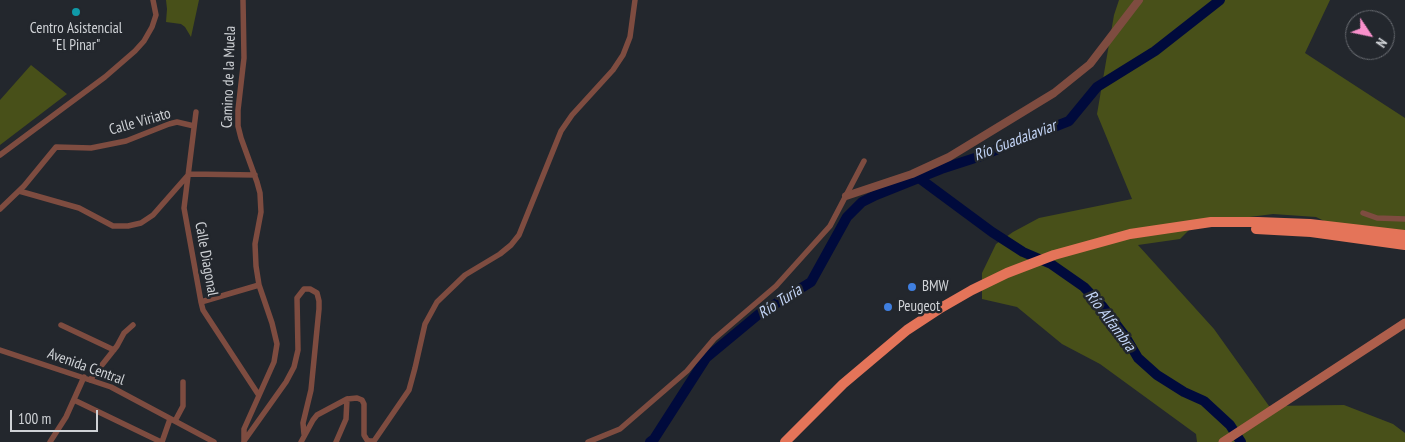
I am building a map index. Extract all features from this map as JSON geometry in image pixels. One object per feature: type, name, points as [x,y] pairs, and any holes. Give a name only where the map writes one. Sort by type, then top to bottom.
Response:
[{"type":"highway","points":[[785,442],[843,384],[907,330],[972,290],[1025,265],[1079,246],[1168,227],[1354,233],[1382,237],[1405,235]]},
{"type":"highway","points":[[1382,237],[1405,246]]},
{"type":"main road","points":[[1223,442],[1405,323]]},
{"type":"street","points":[[0,155],[104,77],[135,51],[144,41],[152,27],[156,15],[156,7],[153,0]]},
{"type":"street","name":"Camino de la Muela","points":[[243,0],[244,58],[238,126],[255,175],[260,200],[255,244],[259,286],[272,322],[277,344],[274,362],[258,394],[244,430],[244,441]]},
{"type":"street","points":[[301,442],[313,420],[321,411],[347,399],[357,398],[362,400],[364,404],[364,435],[367,440],[374,441],[409,390],[416,368],[425,324],[437,302],[465,275],[511,246],[519,235],[561,130],[572,114],[613,70],[623,55],[630,37],[635,0]]},
{"type":"street","points":[[846,196],[912,174],[949,157],[1054,93],[1090,64],[1139,0]]},
{"type":"street","name":"Calle Diagonal","points":[[196,112],[184,208],[201,302],[203,310],[258,394]]},
{"type":"street","name":"Calle Viriato","points":[[0,209],[19,191],[56,147],[91,148],[126,141],[177,122],[194,126]]},
{"type":"street","points":[[588,442],[620,429],[687,372],[714,338],[776,286],[830,226],[864,161]]},
{"type":"street","points":[[19,191],[79,208],[113,226],[128,226],[140,223],[153,215],[189,174],[255,175]]},
{"type":"street","points":[[1363,213],[1377,218],[1405,219]]},
{"type":"street","points":[[201,302],[259,286]]},
{"type":"street","points":[[244,441],[286,382],[294,367],[298,350],[297,298],[304,289],[310,289],[317,293],[319,301],[311,390],[303,423],[304,434]]},
{"type":"street","points":[[61,325],[114,350]]},
{"type":"street","points":[[50,442],[61,427],[87,378],[114,350],[124,333],[133,325]]},
{"type":"street","name":"Avenida Central","points":[[0,350],[111,387],[214,442]]},
{"type":"street","points":[[74,400],[161,442],[172,420],[183,406],[183,382]]},
{"type":"street","points":[[336,442],[345,424],[348,408],[347,399]]},
{"type":"green space","points":[[166,0],[199,0],[191,37],[181,24],[166,22]]},
{"type":"green space","points":[[1119,0],[1330,0],[1305,53],[1405,118],[1405,249],[1363,240],[1316,217],[1273,214],[1195,224],[1180,239],[1138,245],[1214,329],[1269,406],[1344,405],[1393,424],[1405,433],[1405,442],[1197,442],[1196,434],[1100,364],[1062,344],[1017,307],[982,299],[982,273],[996,244],[1013,232],[1039,218],[1132,199],[1097,114],[1114,15]]},
{"type":"green space","points":[[31,65],[67,94],[0,145],[0,100]]},
{"type":"waterway","name":"Río Turia","points":[[650,442],[654,439],[706,358],[759,314],[811,282],[847,217],[862,202],[941,169],[978,157],[1069,121],[1097,87],[1155,51],[1220,0]]},
{"type":"waterway","name":"Río Alfambra","points":[[919,178],[992,232],[1023,252],[1051,264],[1084,287],[1103,307],[1125,336],[1138,358],[1157,375],[1184,392],[1204,401],[1230,425],[1241,442]]},
{"type":"place","name":"Centro Asistencial \"El Pinar\"","points":[[76,12]]},
{"type":"place","name":"BMW","points":[[912,287]]},
{"type":"place","name":"Peugeot","points":[[888,307]]},
{"type":"water label","name":"Río Guadalaviar","points":[[1015,141]]}]
